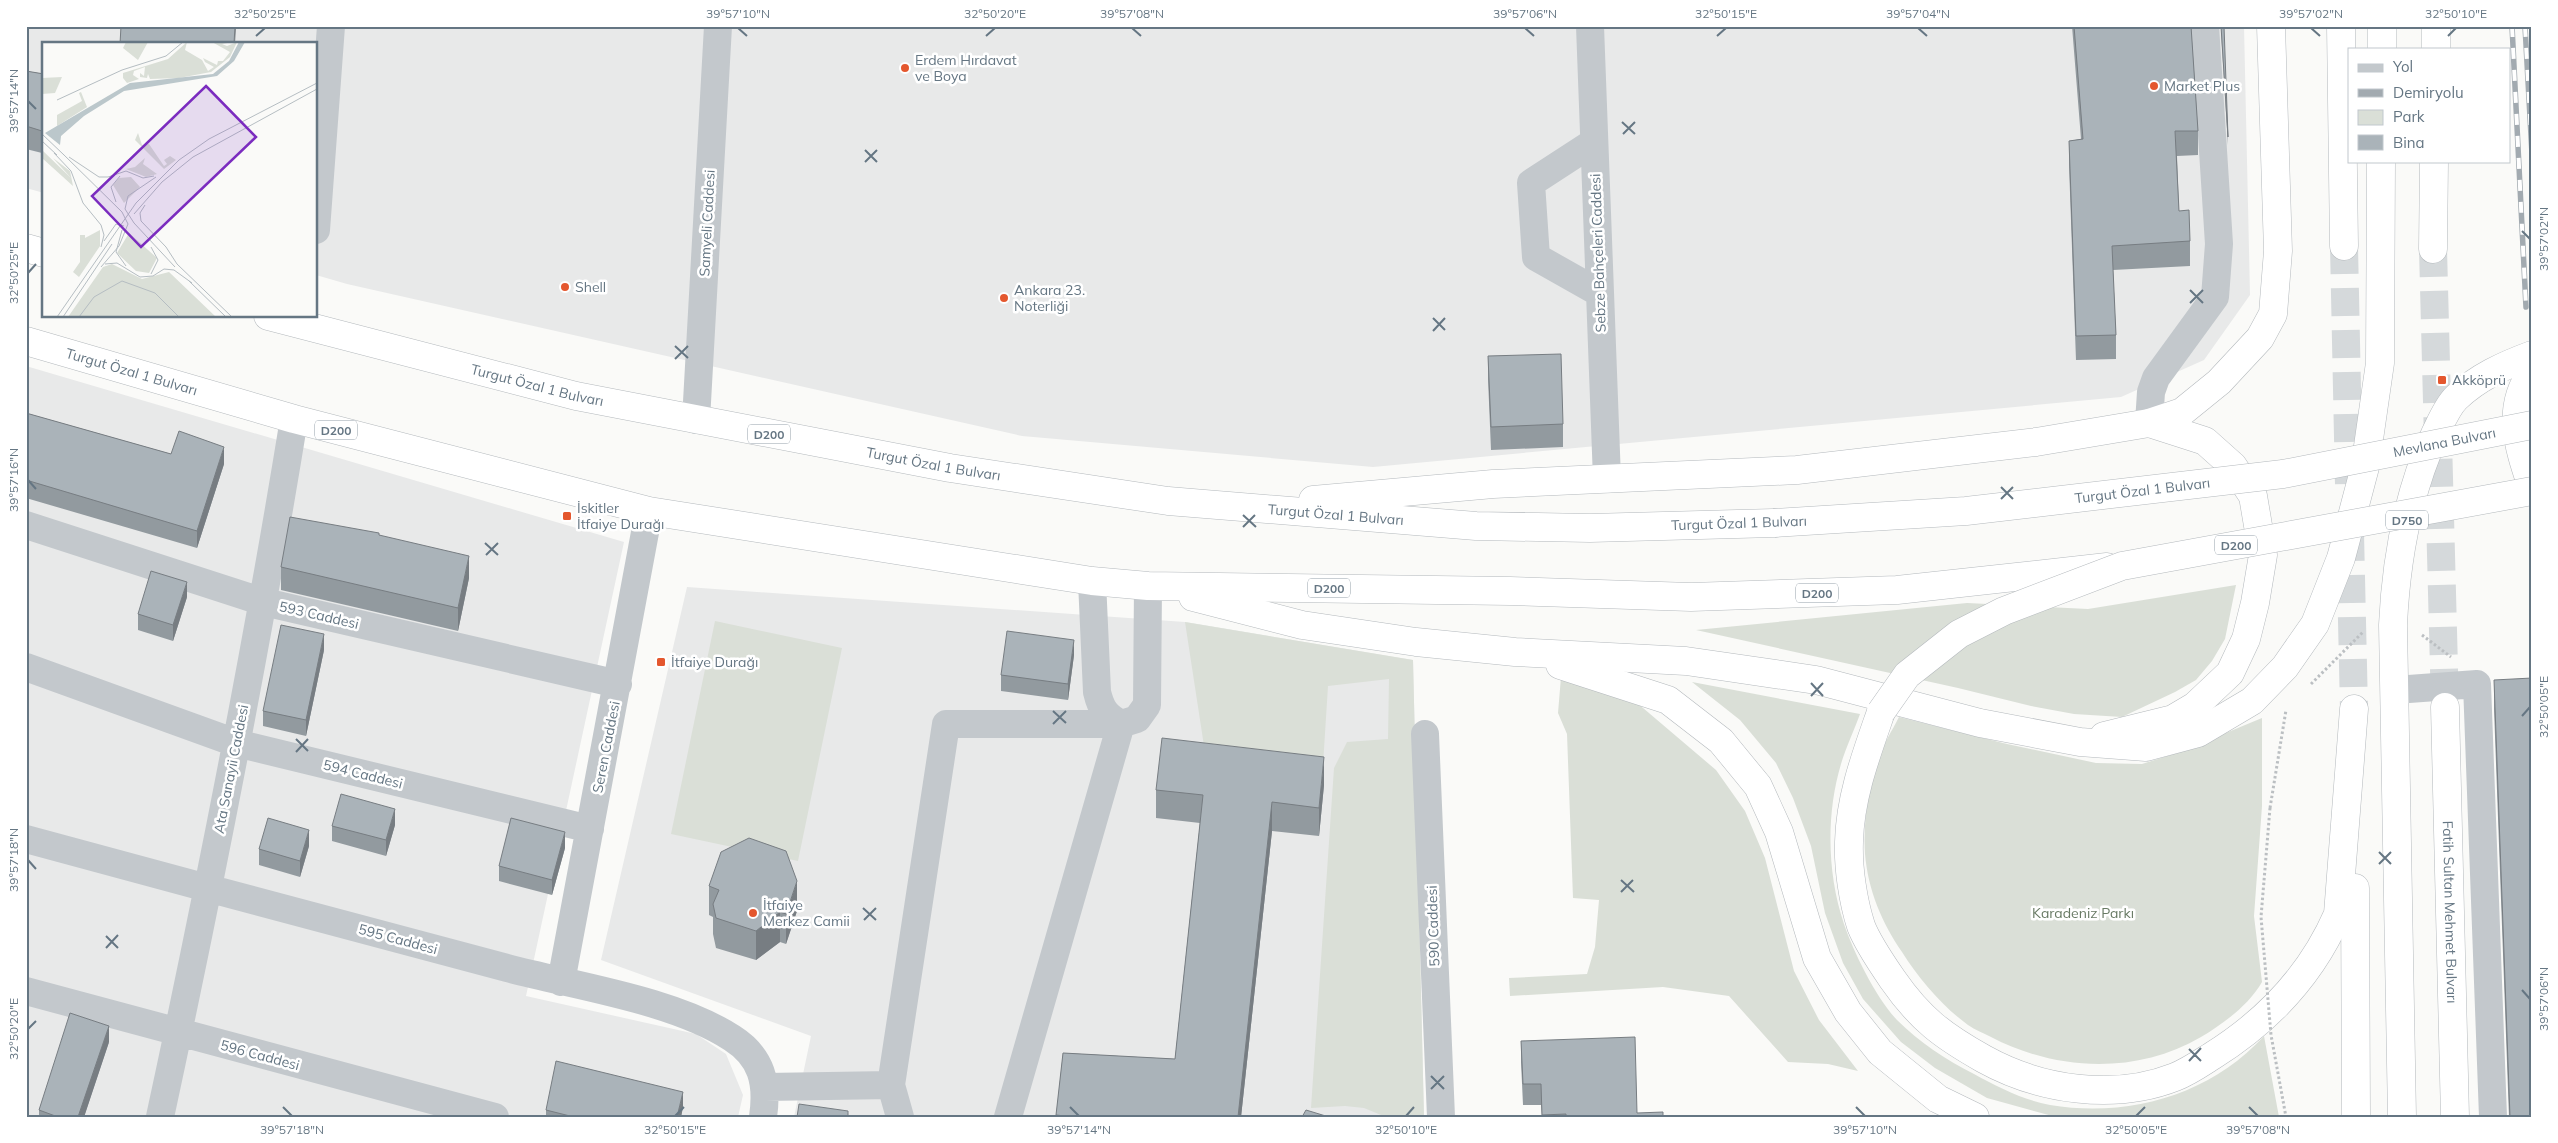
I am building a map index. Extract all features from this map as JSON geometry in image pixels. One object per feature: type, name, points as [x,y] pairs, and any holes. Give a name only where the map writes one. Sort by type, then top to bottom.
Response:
[{"type":"highway","points":[[1234,507],[1493,484],[1797,470],[2036,442],[2149,423],[2182,412],[2219,382],[2260,338],[2273,314],[2278,251],[2271,26]]},
{"type":"highway","points":[[2341,26],[2344,246]]},
{"type":"highway","points":[[2382,26],[2382,48]]},
{"type":"highway","points":[[2436,26],[2436,48]]},
{"type":"highway","points":[[1515,652],[1686,661],[1816,680],[1980,723],[2080,742],[2146,747],[2198,732],[2252,701],[2285,667],[2315,624],[2341,558],[2364,469],[2380,363],[2381,162]]},
{"type":"highway","points":[[2433,249],[2434,162]]},
{"type":"highway","points":[[26,248],[42,252]]},
{"type":"highway","name":"Turgut Özal 1 Bulvarı","points":[[282,318],[310,322],[576,396],[950,468],[1168,501],[1476,526],[1590,528],[1774,523],[1966,511],[2284,474],[2357,459]]},
{"type":"highway","name":"Turgut Özal 1 Bulvarı","points":[[26,341],[294,419],[649,511],[1092,581],[1148,586],[1510,591],[1692,597],[1898,590],[2122,566],[2532,489]]},
{"type":"highway","name":"D750","points":[[2402,1117],[2393,625],[2400,547],[2423,460],[2442,419],[2456,398],[2496,368],[2532,355]]},
{"type":"highway","points":[[2532,372],[2517,397],[2518,444],[2532,489]]},
{"type":"highway","points":[[2080,742],[2173,719],[2195,706],[2230,673],[2246,639],[2255,603],[2263,555],[2253,496],[2233,466],[2205,441],[2149,423]]},
{"type":"highway","name":"Mevlana Bulvarı","points":[[2357,459],[2532,425]]},
{"type":"highway","points":[[2122,566],[2004,611],[1959,634],[1907,675],[1881,712],[1855,793],[1848,843],[1853,887],[1862,927],[1912,1007],[1945,1036],[2003,1069],[2032,1080],[2062,1087],[2096,1089],[2126,1088],[2175,1077],[2238,1040],[2267,1015],[2303,978],[2329,936],[2338,914],[2354,709],[2356,1117]]},
{"type":"highway","name":"Turgut Özal 1 Bulvarı","points":[[1148,586],[1302,625],[1416,642],[1515,652]]},
{"type":"highway","points":[[1515,652],[1613,680],[1668,700],[1721,741],[1758,786],[1779,832],[1818,958],[1848,1012],[1887,1058],[1938,1099],[1975,1117]]},
{"type":"highway","name":"Fatih Sultan Mehmet Bulvarı","points":[[2445,708],[2455,1117]]},
{"type":"street","points":[[318,203],[331,26]]},
{"type":"street","name":"Samyeli Caddesi","points":[[696,420],[718,26]]},
{"type":"street","name":"Sebze Bahçeleri Caddesi","points":[[1590,26],[1598,292],[1607,479]]},
{"type":"street","points":[[2149,423],[2151,392],[2156,378],[2215,297],[2219,244],[2205,26]]},
{"type":"street","points":[[1594,142],[1531,183],[1536,257],[1598,292]]},
{"type":"street","name":"Ata Sanayii Caddesi","points":[[160,1117],[209,889],[264,602],[294,419]]},
{"type":"street","name":"Seren Caddesi","points":[[561,982],[649,511]]},
{"type":"street","name":"593 Caddesi","points":[[26,525],[264,602],[618,684]]},
{"type":"street","points":[[1092,581],[1096,692],[1100,706],[1109,718],[1121,724]]},
{"type":"street","points":[[900,1117],[891,1085],[946,724],[1121,724],[1137,718],[1147,705],[1148,586]]},
{"type":"street","name":"594 Caddesi","points":[[26,667],[236,742],[590,829]]},
{"type":"street","points":[[2395,690],[2477,684],[2493,1117]]},
{"type":"street","points":[[1008,1117],[1121,724]]},
{"type":"street","name":"590 Caddesi","points":[[1425,734],[1441,1117]]},
{"type":"street","name":"595 Caddesi","points":[[26,839],[561,982],[652,1004],[713,1027],[733,1038],[762,1074]]},
{"type":"street","name":"596 Caddesi","points":[[26,991],[495,1117]]},
{"type":"street","points":[[763,1117],[762,1074],[891,1085]]},
{"type":"path","points":[[2306,689],[2367,628]]},
{"type":"path","points":[[2286,1117],[2271,1035],[2261,917],[2270,808],[2286,709],[2292,702]]},
{"type":"shaded area","points":[[26,26],[2244,26],[2250,295],[2204,360],[2121,397],[1373,467],[1022,436],[347,284],[318,276],[318,42],[42,42],[42,192],[26,188]]},
{"type":"shaded area","points":[[26,366],[624,542],[526,996],[696,1034],[726,1054],[743,1095],[738,1117],[26,1117]]},
{"type":"shaded area","points":[[687,587],[1185,622],[1413,660],[1424,1117],[794,1117],[811,1036],[601,960]]},
{"type":"green space","points":[[2236,585],[2225,639],[2212,661],[2196,680],[2122,717],[2074,714],[2031,706],[1696,630],[1967,603],[2088,609]]},
{"type":"green space","points":[[715,621],[842,648],[798,861],[671,834]]},
{"type":"green space","points":[[1185,622],[1413,660],[1424,1117],[1386,1117],[1364,1108],[1345,1106],[1311,1108],[1334,768],[1347,742],[1388,739],[1389,679],[1328,686],[1323,765],[1204,746]]},
{"type":"green space","points":[[1561,677],[1636,702],[1716,770],[1745,811],[1765,858],[1794,971],[1819,1020],[1858,1071],[1828,1064],[1788,1062],[1729,996],[1663,987],[1510,996],[1509,978],[1587,974],[1595,947],[1599,900],[1573,898],[1567,734],[1558,713]]},
{"type":"green space","points":[[1692,682],[1860,714],[1845,751],[1836,783],[1830,844],[1834,885],[1848,936],[1874,988],[1897,1020],[1924,1043],[1964,1069],[2030,1100],[2050,1105],[2109,1108],[2166,1098],[2193,1087],[2219,1074],[2243,1056],[2264,1036],[2279,1117],[2056,1117],[1987,1098],[1935,1068],[1901,1042],[1863,999],[1843,963],[1825,913],[1811,846],[1793,798],[1776,763],[1740,720]]},
{"type":"green space","name":"Karadeniz Parkı","points":[[1899,717],[2007,744],[2096,763],[2142,764],[2180,752],[2262,718],[2262,806],[2254,916],[2262,982],[2257,990],[2235,1013],[2201,1037],[2176,1049],[2150,1058],[2123,1063],[2069,1062],[2042,1057],[1991,1037],[1958,1018],[1923,982],[1895,941],[1882,918],[1869,880],[1865,843],[1869,795],[1879,755]]},
{"type":"building","points":[[121,26],[235,26],[234,42],[120,42]]},
{"type":"building","points":[[2074,26],[2191,26],[2198,131],[2175,131],[2179,211],[2189,210],[2190,241],[2112,246],[2116,335],[2076,336],[2069,141],[2083,139]]},
{"type":"building","points":[[2221,26],[2224,26],[2228,137]]},
{"type":"building","points":[[26,71],[42,74],[42,131],[26,126]]},
{"type":"building","points":[[1561,354],[1563,424],[1491,427],[1488,356]]},
{"type":"building","points":[[26,413],[171,454],[179,431],[224,447],[197,531],[26,480]]},
{"type":"building","points":[[290,517],[379,533],[379,535],[469,556],[458,608],[281,567]]},
{"type":"building","points":[[151,571],[187,582],[173,625],[138,614]]},
{"type":"building","points":[[281,625],[324,634],[306,720],[263,711]]},
{"type":"building","points":[[1007,631],[1074,640],[1068,684],[1001,675]]},
{"type":"building","points":[[2532,678],[2532,1117],[2510,1117],[2494,680]]},
{"type":"building","points":[[1162,738],[1324,757],[1319,808],[1272,802],[1238,1117],[1073,1117],[1056,1115],[1063,1053],[1175,1059],[1203,795],[1156,790]]},
{"type":"building","points":[[341,794],[395,809],[386,840],[332,826]]},
{"type":"building","points":[[268,818],[309,830],[300,861],[259,849]]},
{"type":"building","points":[[511,818],[565,832],[552,880],[499,866]]},
{"type":"building","points":[[749,838],[786,851],[797,881],[786,914],[780,912],[756,931],[716,918],[713,904],[719,890],[709,886],[721,852]]},
{"type":"building","points":[[70,1013],[109,1026],[78,1117],[58,1117],[39,1110]]},
{"type":"building","points":[[1635,1037],[1637,1113],[1663,1112],[1663,1117],[1566,1117],[1566,1114],[1542,1115],[1541,1084],[1523,1084],[1521,1041]]},
{"type":"building","points":[[556,1061],[683,1092],[677,1117],[574,1117],[546,1110]]},
{"type":"building","points":[[799,1104],[848,1111],[848,1117],[797,1117]]},
{"type":"building","points":[[1306,1110],[1329,1117],[1302,1117]]},
{"type":"tunnel","points":[[2344,246],[2349,485]]},
{"type":"tunnel","points":[[2433,249],[2445,707]]},
{"type":"tunnel","points":[[2350,533],[2354,709]]},
{"type":"railway","points":[[2512,26],[2526,307]]},
{"type":"railway","points":[[2525,26],[2532,154]]},
{"type":"place","name":"Erdem Hırdavat ve Boya","points":[[905,68]]},
{"type":"place","name":"Market Plus","points":[[2154,86]]},
{"type":"place","name":"Shell","points":[[565,287]]},
{"type":"place","name":"Ankara 23. Noterliği","points":[[1004,298]]},
{"type":"place","name":"Akköprü","points":[[2442,380]]},
{"type":"place","name":"İskitler İtfaiye Durağı","points":[[567,516]]},
{"type":"place","name":"İtfaiye Durağı","points":[[661,662]]},
{"type":"place","name":"İtfaiye Merkez Camii","points":[[753,913]]}]
